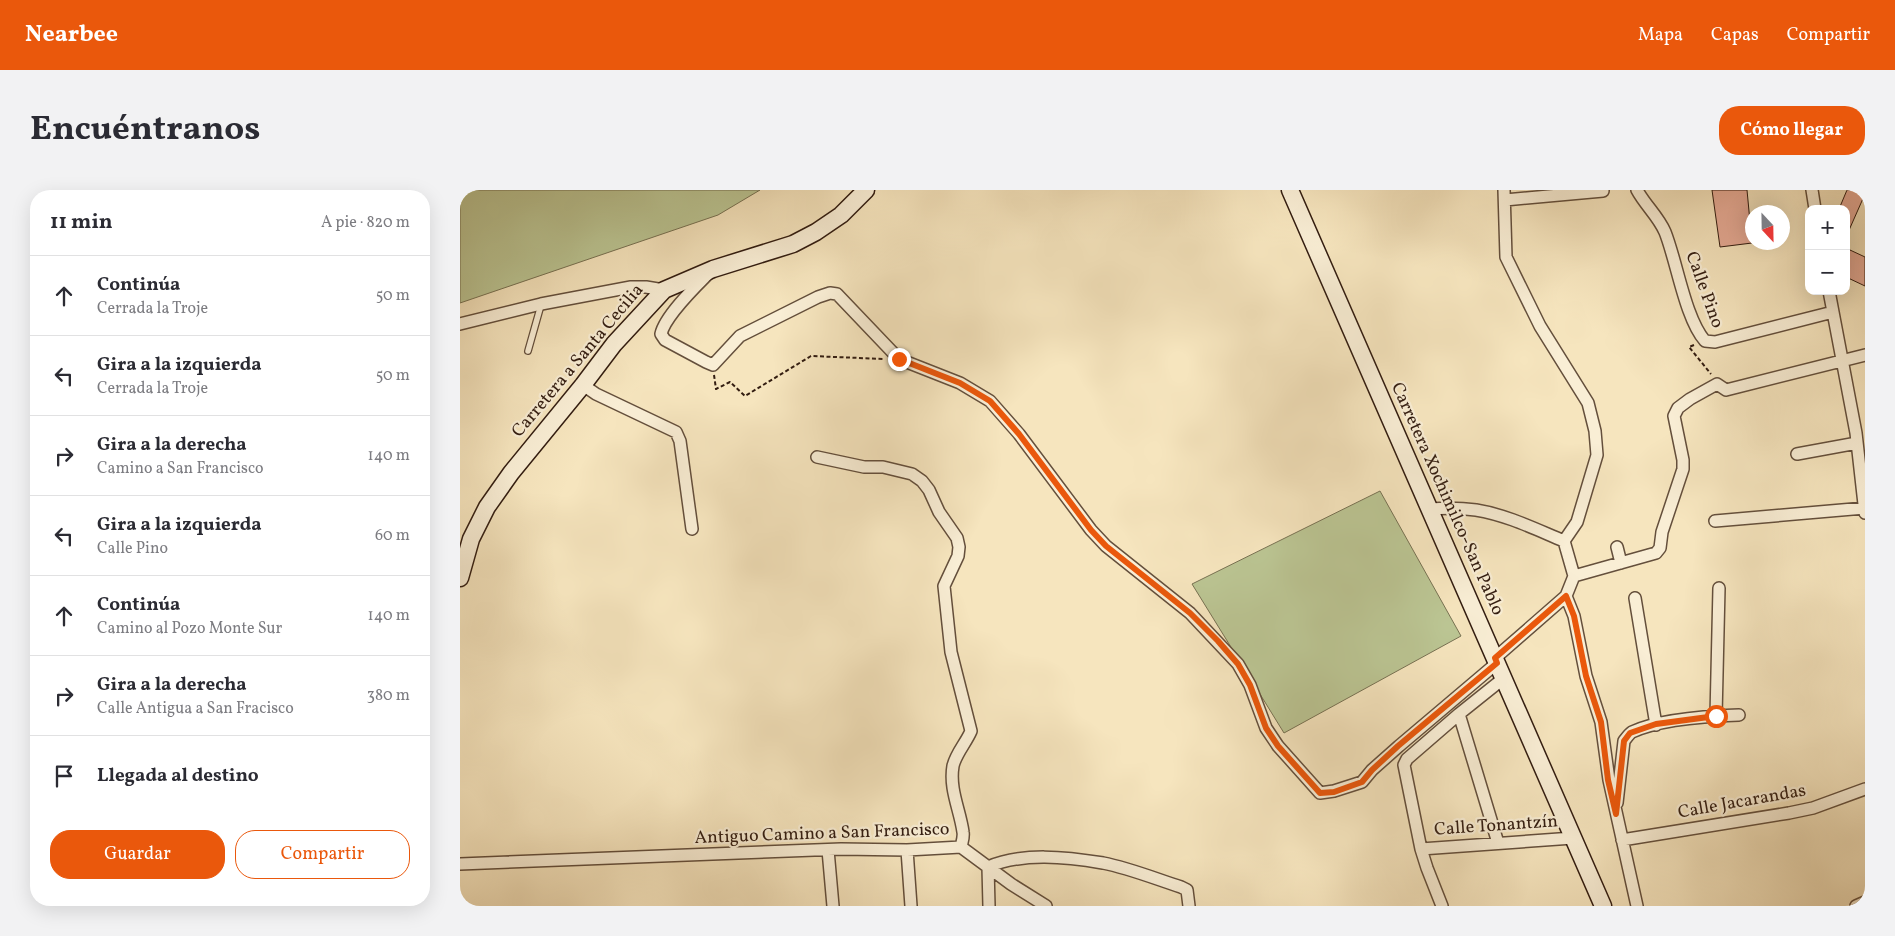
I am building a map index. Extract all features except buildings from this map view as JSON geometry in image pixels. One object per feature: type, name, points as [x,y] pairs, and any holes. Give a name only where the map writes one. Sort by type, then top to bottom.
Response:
[{"type":"street","name":"Carretera a Santa Cecilia","points":[[460,578],[471,539],[487,507],[511,473],[614,344],[664,290],[713,269],[793,244],[816,232],[841,215],[866,190]]},
{"type":"street","name":"Carretera Xochimilco-San Pablo","points":[[1290,190],[1603,906]]},
{"type":"street","name":"Calle Pino","points":[[1637,190],[1643,201],[1657,217],[1665,232],[1691,313],[1705,341]]},
{"type":"street","points":[[1812,190],[1814,205]]},
{"type":"street","points":[[713,269],[691,291],[663,326],[661,334],[665,340],[713,365],[740,336],[818,297],[830,293],[837,294],[899,359],[960,383],[990,401],[1019,434],[1091,530],[1106,546],[1190,613],[1233,658],[1250,685],[1266,728],[1278,746],[1316,791],[1320,793],[1334,792],[1362,782],[1398,746],[1566,596],[1574,576],[1564,541],[1576,522],[1597,455],[1595,431],[1588,403],[1540,326],[1506,257],[1505,195],[1603,191]]},
{"type":"street","points":[[460,324],[541,304],[631,287],[664,290]]},
{"type":"street","points":[[1714,521],[1865,509],[1859,436],[1830,295]]},
{"type":"street","points":[[1705,341],[1715,342],[1833,312]]},
{"type":"street","points":[[1574,576],[1647,557],[1656,553],[1660,548],[1662,532],[1683,469],[1683,460],[1674,416],[1678,408],[1717,384],[1726,390],[1865,355]]},
{"type":"street","points":[[583,385],[596,394],[676,432],[680,441],[692,529]]},
{"type":"street","points":[[1797,454],[1859,436]]},
{"type":"street","points":[[817,457],[864,467],[883,467],[912,474],[922,480],[939,512],[957,538],[958,556],[944,586],[951,652],[971,731],[968,740],[955,758],[953,768],[955,802],[963,833],[961,847]]},
{"type":"street","points":[[1430,509],[1476,510],[1503,516],[1564,541]]},
{"type":"street","points":[[1617,547],[1621,563]]},
{"type":"street","points":[[1716,716],[1719,588]]},
{"type":"street","points":[[1566,596],[1574,616],[1586,676],[1601,722],[1608,780],[1637,906]]},
{"type":"street","points":[[1635,598],[1656,724]]},
{"type":"street","points":[[1442,906],[1427,868],[1404,765],[1407,759],[1504,678]]},
{"type":"street","points":[[1459,714],[1498,843]]},
{"type":"street","points":[[1616,814],[1624,741],[1630,733],[1656,724],[1739,715]]},
{"type":"street","name":"Calle Jacarandas","points":[[1622,840],[1813,808],[1865,788]]},
{"type":"street","name":"Calle Tonantzín","points":[[1422,849],[1573,838]]},
{"type":"street","name":"Antiguo Camino a San Francisco","points":[[460,864],[828,850],[907,850],[961,847],[1046,906]]},
{"type":"street","points":[[828,850],[832,906]]},
{"type":"street","points":[[907,850],[911,906]]},
{"type":"street","points":[[989,906],[988,866],[1033,858],[1057,858],[1104,863],[1181,886],[1186,890],[1188,906]]},
{"type":"street","points":[[1856,906],[1865,902]]},
{"type":"lane","points":[[528,351],[541,304]]},
{"type":"path","name":"Calle Pino","points":[[1705,341],[1689,346],[1717,384]]},
{"type":"path","points":[[713,365],[716,389],[730,382],[745,396],[811,356],[899,359]]},
{"type":"green space","points":[[460,190],[760,190],[718,215],[460,303]]},
{"type":"green space","points":[[1380,491],[1461,636],[1284,733],[1192,584]]},
{"type":"route","points":[[899,359],[960,383],[990,401],[1019,434],[1091,530],[1106,546],[1190,613],[1238,664],[1250,685],[1266,728],[1278,746],[1316,791],[1320,793],[1334,792],[1362,782],[1398,746],[1497,663],[1495,658],[1566,596],[1574,616],[1586,676],[1601,722],[1605,742],[1608,780],[1616,814],[1624,741],[1630,733],[1656,724],[1716,716]]}]
